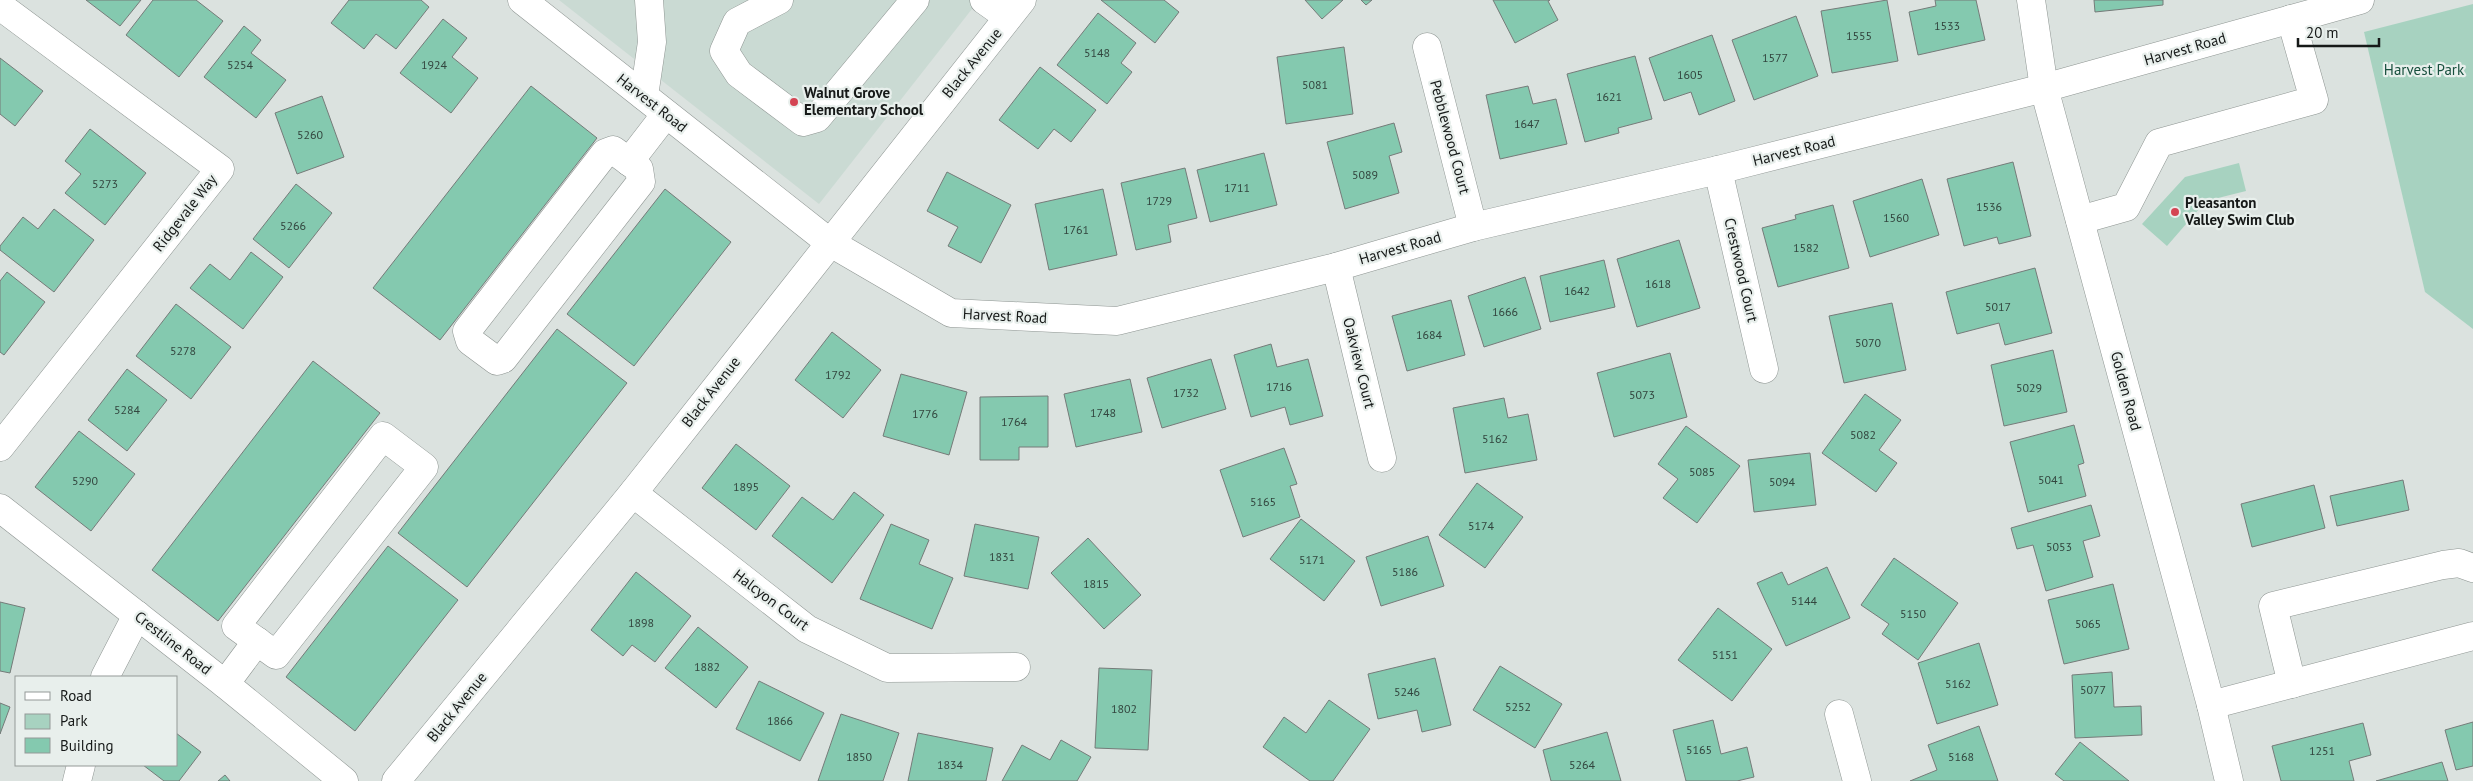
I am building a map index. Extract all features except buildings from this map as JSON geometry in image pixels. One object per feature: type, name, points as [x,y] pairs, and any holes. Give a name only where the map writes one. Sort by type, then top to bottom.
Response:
[{"type":"street","name":"Harvest Road","points":[[522,0],[828,242],[951,313],[1117,321],[1336,267],[1473,227],[1718,170],[2044,88],[2360,0]]},
{"type":"street","points":[[644,96],[652,42],[649,0]]},
{"type":"street","points":[[779,0],[737,22],[724,51],[739,74],[803,122],[817,118],[915,0]]},
{"type":"street","points":[[984,0],[1015,9]]},
{"type":"street","name":"Golden Road","points":[[2031,0],[2044,88],[2211,706],[2229,781]]},
{"type":"street","name":"Ridgevale Way","points":[[0,6],[220,170],[0,447]]},
{"type":"street","name":"Black Avenue","points":[[396,781],[633,493],[828,242],[1015,9]]},
{"type":"street","points":[[2080,220],[2126,207],[2160,143],[2314,100],[2291,19]]},
{"type":"street","name":"Pebblewood Court","points":[[1426,47],[1473,227]]},
{"type":"street","points":[[629,162],[666,114]]},
{"type":"street","points":[[613,150],[629,162],[639,169],[641,182],[504,359],[497,361],[470,341],[467,332],[605,153],[613,150]]},
{"type":"street","name":"Crestwood Court","points":[[1718,170],[1764,369]]},
{"type":"street","name":"Oakview Court","points":[[1336,267],[1382,458]]},
{"type":"street","points":[[383,436],[424,467],[276,655],[257,641],[236,626],[383,436]]},
{"type":"street","name":"Halcyon Court","points":[[633,493],[808,629],[887,668],[1016,667]]},
{"type":"street","name":"Crestline Road","points":[[0,508],[225,684],[344,781]]},
{"type":"street","points":[[2292,684],[2273,606],[2443,565],[2459,563],[2473,568]]},
{"type":"street","points":[[106,676],[137,615]]},
{"type":"street","points":[[2211,706],[2473,636]]},
{"type":"street","points":[[225,684],[257,641]]},
{"type":"street","points":[[1839,714],[1857,781]]},
{"type":"street","points":[[77,781],[82,766]]},
{"type":"shaded area","name":"Walnut Grove Elementary School","points":[[559,0],[979,0],[819,204]]},
{"type":"green space","name":"Harvest Park","points":[[2473,4],[2473,329],[2425,292],[2364,32]]},
{"type":"green space","name":"Pleasanton Valley Swim Club","points":[[2239,163],[2246,191],[2206,201],[2167,246],[2142,224],[2185,177]]},
{"type":"place","name":"Walnut Grove Elementary School","points":[[794,102]]},
{"type":"place","name":"Pleasanton Valley Swim Club","points":[[2175,212]]}]
